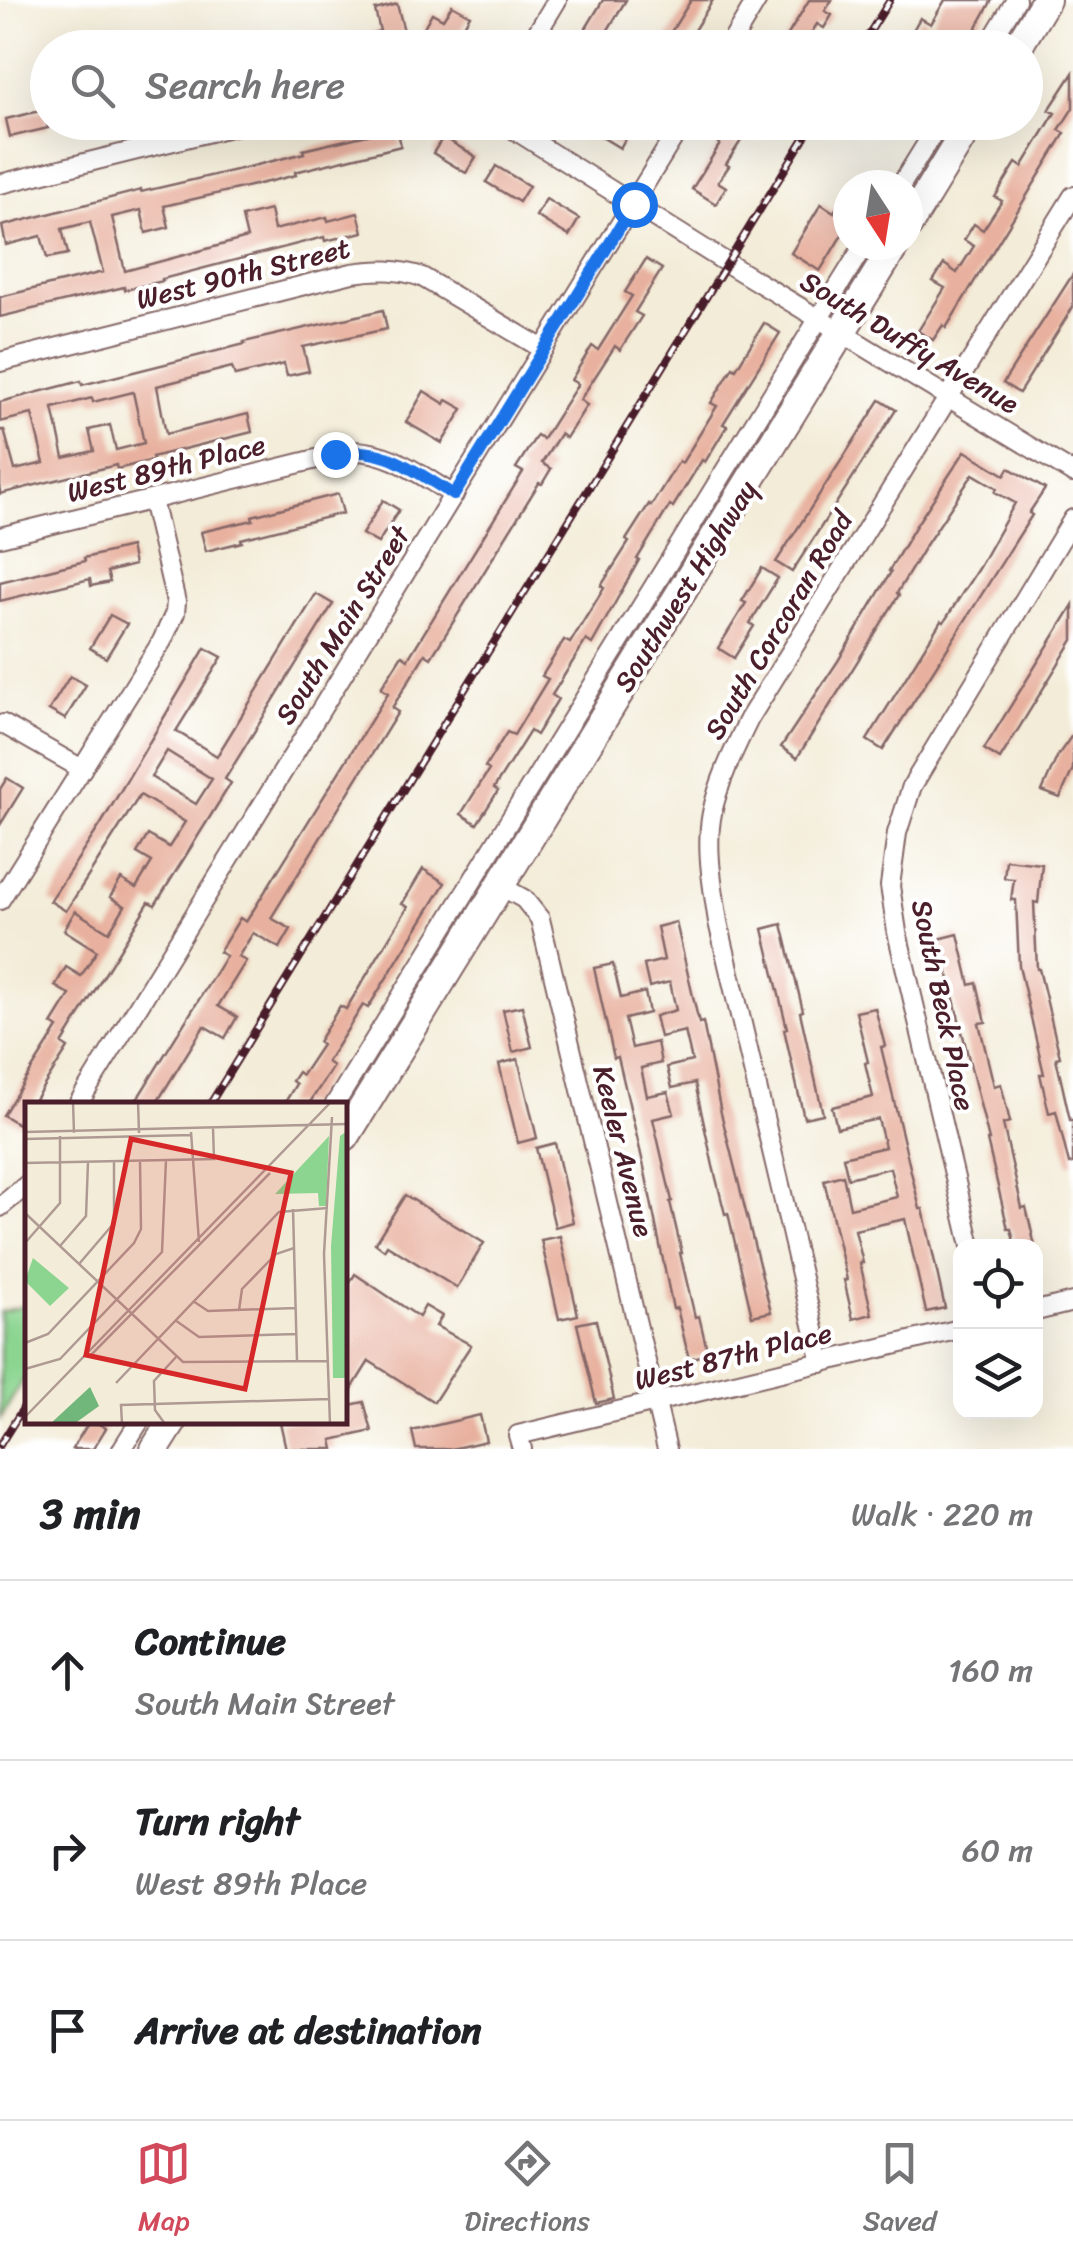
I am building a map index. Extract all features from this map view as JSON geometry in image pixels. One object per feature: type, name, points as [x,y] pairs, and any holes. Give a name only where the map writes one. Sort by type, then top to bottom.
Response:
[{"type":"main road","points":[[1028,30],[1046,0]]},
{"type":"main road","points":[[923,200],[960,140]]},
{"type":"main road","name":"Southwest Highway","points":[[348,1131],[463,920],[499,884],[830,326],[884,260]]},
{"type":"main road","points":[[155,1449],[171,1424]]},
{"type":"street","points":[[539,30],[557,0]]},
{"type":"street","points":[[739,30],[757,0]]},
{"type":"street","points":[[997,30],[1016,0]]},
{"type":"street","points":[[0,184],[177,140]]},
{"type":"street","name":"South Duffy Avenue","points":[[531,140],[1073,473]]},
{"type":"street","name":"South Main Street","points":[[79,1102],[672,140]]},
{"type":"street","points":[[910,170],[929,140]]},
{"type":"street","name":"South Corcoran Road","points":[[822,1362],[718,922],[710,867],[711,817],[725,769],[749,719],[1073,196]]},
{"type":"street","name":"Southwest Highway","points":[[336,1102],[463,920],[830,326],[858,260]]},
{"type":"street","name":"West 90th Street","points":[[0,362],[352,272],[389,270],[422,277],[544,349]]},
{"type":"street","name":"West 89th Place","points":[[0,537],[360,450],[390,457],[454,495]]},
{"type":"street","points":[[0,900],[162,641],[175,613],[174,587],[152,500]]},
{"type":"street","name":"South Beck Place","points":[[969,1239],[897,932],[890,886],[897,834],[912,786],[1073,519]]},
{"type":"street","points":[[3,724],[82,769]]},
{"type":"street","name":"Keeler Avenue","points":[[499,884],[524,898],[540,919],[667,1449]]},
{"type":"street","points":[[0,1206],[25,1186]]},
{"type":"street","points":[[1043,1309],[1073,1302]]},
{"type":"street","name":"West 87th Place","points":[[520,1442],[656,1402],[953,1331]]},
{"type":"street","points":[[122,1449],[139,1424]]},
{"type":"green space","points":[[25,1306],[25,1377],[0,1419],[0,1312]]},
{"type":"building","points":[[603,0],[626,0],[608,30],[585,30]]},
{"type":"building","points":[[691,0],[713,0],[694,30],[672,30]]},
{"type":"building","points":[[809,0],[832,0],[825,11],[832,15],[824,28],[817,24],[813,30],[791,30]]},
{"type":"building","points":[[945,0],[992,0],[975,30],[913,30],[920,18],[931,24]]},
{"type":"building","points":[[397,4],[404,30],[380,30],[375,10]]},
{"type":"building","points":[[452,5],[470,15],[461,30],[423,29],[432,13],[443,19]]},
{"type":"building","points":[[1073,73],[1073,108],[1059,130],[1065,133],[946,328],[943,325],[933,340],[918,331],[945,288],[933,281],[944,264],[957,273],[974,246],[964,240],[974,224],[983,230],[1002,201],[995,197],[1016,163],[1022,167],[1038,140],[1043,140],[1055,113],[1049,110]]},
{"type":"building","points":[[30,113],[30,132],[10,137],[6,119]]},
{"type":"building","points":[[346,140],[400,140],[401,146],[164,206],[169,227],[146,233],[141,210],[112,217],[125,271],[247,238],[242,217],[270,210],[274,230],[358,213],[363,232],[325,241],[324,237],[163,281],[0,317],[0,297],[103,272],[90,222],[62,229],[68,254],[47,258],[41,236],[6,245],[2,226],[253,166],[304,153],[303,150]]},
{"type":"building","points":[[441,140],[448,140],[476,157],[466,173],[433,153]]},
{"type":"building","points":[[607,140],[624,140],[620,148]]},
{"type":"building","points":[[741,140],[718,182],[726,187],[716,204],[692,189],[718,143]]},
{"type":"building","points":[[496,166],[529,186],[519,202],[486,182]]},
{"type":"building","points":[[546,199],[579,219],[569,236],[536,216]]},
{"type":"building","points":[[821,204],[833,211],[833,250],[820,271],[791,253]]},
{"type":"building","points":[[646,259],[662,269],[635,312],[642,316],[620,350],[615,346],[580,400],[587,405],[566,438],[560,434],[542,463],[551,469],[542,484],[539,483],[431,658],[425,654],[392,708],[398,712],[271,918],[291,929],[280,948],[253,933],[238,957],[246,961],[218,1006],[237,1017],[225,1038],[204,1026],[157,1102],[135,1102],[226,956],[219,952],[240,918],[246,922],[388,693],[381,688],[402,655],[408,659],[523,472],[516,468],[537,435],[543,439],[578,384],[571,380],[592,346],[598,350],[632,296],[625,292]]},
{"type":"building","points":[[1073,274],[1073,307],[1019,393],[1003,383]]},
{"type":"building","points":[[383,310],[387,329],[303,347],[309,371],[287,376],[284,364],[235,376],[232,367],[157,386],[166,434],[248,414],[252,432],[117,469],[116,465],[0,494],[0,430],[4,430],[15,470],[44,463],[32,414],[0,422],[0,402],[81,381],[82,385]],"holes":[[[133,392],[144,443],[116,450],[110,425],[89,430],[94,451],[64,458],[53,408]]]},
{"type":"building","points":[[764,323],[780,333],[723,424],[727,426],[673,507],[670,505],[592,644],[586,640],[552,695],[558,699],[536,735],[530,731],[494,788],[498,791],[477,824],[461,814],[489,770],[485,767],[507,732],[514,735],[548,679],[542,676],[564,640],[570,643],[604,588],[601,586],[629,542],[626,540],[679,461],[682,463],[717,406],[711,403]]},
{"type":"building","points":[[424,391],[445,404],[447,400],[463,409],[442,443],[406,422]]},
{"type":"building","points":[[880,400],[896,410],[792,572],[776,562]]},
{"type":"building","points":[[965,451],[1005,475],[1009,468],[1045,489],[1029,513],[1032,515],[883,750],[867,740],[979,567],[1015,503],[973,474],[797,758],[781,747],[838,661],[915,527]]},
{"type":"building","points":[[338,494],[343,513],[206,551],[201,532]]},
{"type":"building","points":[[383,500],[399,510],[378,543],[362,534]]},
{"type":"building","points":[[130,547],[134,565],[107,572],[110,582],[91,586],[90,579],[0,601],[0,582]]},
{"type":"building","points":[[762,568],[778,578],[734,658],[718,648]]},
{"type":"building","points":[[316,594],[333,604],[225,779],[231,783],[155,905],[149,902],[62,1044],[68,1048],[33,1102],[25,1102],[25,1117],[20,1125],[3,1115],[58,1028],[52,1024],[70,995],[55,986],[66,967],[81,976],[97,951],[64,930],[75,911],[109,932],[125,906],[110,897],[121,879],[136,888],[152,862],[137,853],[148,835],[169,847],[185,822],[140,795],[66,911],[50,901],[101,824],[205,648],[222,657],[176,731],[217,756]],"holes":[[[167,751],[212,779],[196,804],[151,777]]]},
{"type":"building","points":[[1073,605],[1073,640],[1000,759],[984,749]]},
{"type":"building","points":[[110,615],[127,624],[106,658],[90,648]]},
{"type":"building","points":[[70,676],[86,685],[65,719],[49,710]]},
{"type":"building","points":[[1073,734],[1073,769],[1060,798],[1042,791],[1058,755]]},
{"type":"building","points":[[7,778],[23,788],[0,825],[0,789]]},
{"type":"building","points":[[1006,860],[1042,864],[1038,903],[1034,902],[1037,969],[1073,1120],[1073,1163],[1069,1164],[1056,1111],[1049,1113],[1040,1074],[1044,1074],[1019,966],[1016,900],[1011,900],[1014,879],[1004,878]]},
{"type":"building","points":[[423,869],[445,883],[368,1008],[363,1005],[327,1062],[333,1066],[310,1102],[285,1102],[296,1084],[292,1081],[298,1072],[302,1075],[322,1045],[318,1042],[340,1006],[346,1009],[408,907],[402,904]]},
{"type":"building","points":[[676,922],[771,1312],[752,1316],[695,1083],[672,1088],[667,1067],[692,1061],[685,1031],[660,1037],[655,1016],[676,1010],[670,982],[649,987],[644,965],[664,960],[657,927]]},
{"type":"building","points":[[782,924],[823,1114],[804,1118],[763,929]]},
{"type":"building","points":[[958,934],[970,985],[977,983],[986,1022],[979,1023],[994,1086],[1001,1084],[1010,1122],[1003,1124],[1022,1208],[1026,1207],[1033,1239],[1013,1239],[1008,1229],[939,939]]},
{"type":"building","points":[[613,964],[621,998],[645,992],[649,1013],[625,1019],[632,1048],[657,1042],[661,1063],[641,1068],[647,1096],[668,1092],[674,1114],[653,1119],[680,1253],[708,1354],[689,1359],[677,1308],[673,1309],[644,1167],[594,968]]},
{"type":"building","points":[[522,1006],[532,1047],[513,1052],[503,1010]]},
{"type":"building","points":[[875,1008],[885,1046],[881,1047],[945,1308],[926,1312],[905,1219],[855,1230],[872,1314],[853,1319],[824,1180],[843,1175],[850,1208],[897,1197],[890,1168],[848,1178],[843,1157],[885,1147],[878,1119],[837,1128],[832,1107],[873,1097],[856,1012]]},
{"type":"building","points":[[518,1059],[537,1138],[518,1143],[499,1064]]},
{"type":"building","points":[[555,1143],[573,1222],[555,1227],[536,1148]]},
{"type":"building","points":[[405,1195],[484,1243],[457,1288],[387,1245],[384,1250],[375,1243]]},
{"type":"building","points":[[560,1236],[578,1315],[559,1319],[541,1240]]},
{"type":"building","points":[[355,1274],[419,1317],[425,1306],[442,1316],[436,1326],[471,1345],[434,1402],[369,1361],[348,1395],[348,1286]]},
{"type":"building","points":[[596,1320],[614,1399],[596,1403],[577,1324]]},
{"type":"building","points":[[364,1402],[372,1431],[332,1440],[334,1449],[286,1449],[280,1424],[348,1424],[348,1405]]},
{"type":"building","points":[[480,1415],[486,1441],[451,1449],[416,1449],[412,1431]]},
{"type":"building","points":[[88,1424],[106,1428],[93,1449],[72,1449]]},
{"type":"railway","points":[[871,30],[890,0]]},
{"type":"railway","points":[[211,1102],[803,140]]},
{"type":"railway","points":[[0,1445],[25,1405]]},
{"type":"route","points":[[335,454],[360,450],[390,457],[454,495],[634,204]]}]
